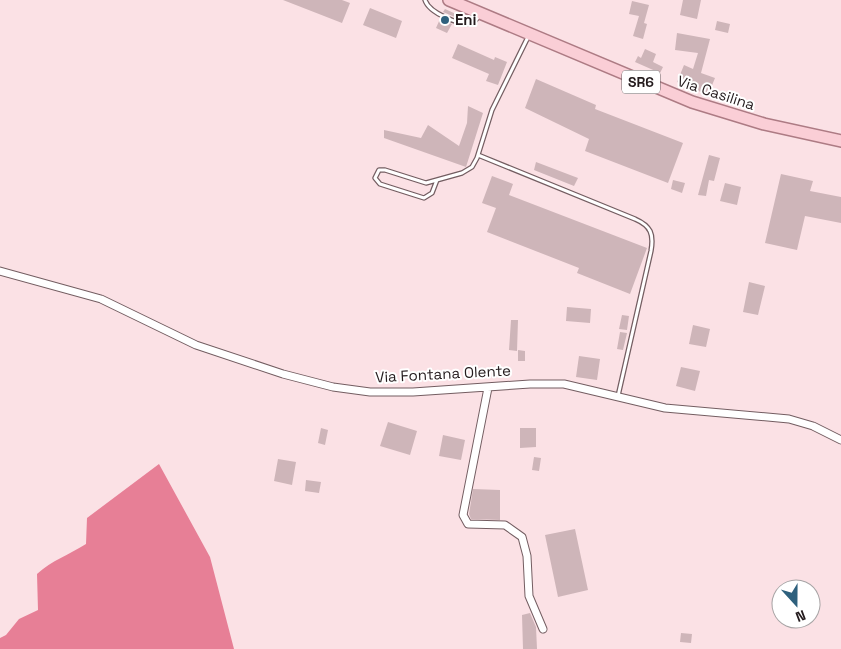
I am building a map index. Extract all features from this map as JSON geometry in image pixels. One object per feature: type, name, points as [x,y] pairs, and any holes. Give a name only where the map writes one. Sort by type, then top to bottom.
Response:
[{"type":"main road","name":"Via Casilina","points":[[449,0],[697,104],[769,125],[841,141]]},
{"type":"street","name":"Via Fontana Olente","points":[[0,271],[101,299],[131,312],[190,343],[309,382],[370,392],[413,392],[558,384],[580,386],[665,408],[789,418],[813,426],[841,440]]},
{"type":"street","points":[[488,388],[463,515],[468,524],[505,524],[522,537],[527,556],[529,596],[543,629]]},
{"type":"lane","points":[[425,0],[430,8],[464,24],[472,23],[481,14]]},
{"type":"lane","points":[[437,180],[432,193],[424,198],[380,184],[375,178],[377,172],[382,170],[420,182],[437,180],[469,169],[478,154],[492,110],[529,34]]},
{"type":"lane","points":[[478,154],[635,219],[651,231],[653,236],[651,251],[618,396]]},
{"type":"shaded area","points":[[159,464],[210,557],[234,649],[0,649],[0,638],[6,635],[19,619],[38,610],[37,574],[55,561],[86,544],[87,518]]},
{"type":"building","points":[[283,0],[342,0],[350,3],[342,23]]},
{"type":"building","points":[[683,0],[701,0],[697,19],[680,15]]},
{"type":"building","points":[[632,1],[649,5],[644,23],[647,24],[643,39],[633,36],[639,16],[629,14]]},
{"type":"building","points":[[370,8],[402,21],[396,38],[363,25]]},
{"type":"building","points":[[445,9],[456,14],[455,17],[443,12]]},
{"type":"building","points":[[440,19],[452,24],[447,33],[436,28]]},
{"type":"building","points":[[717,21],[730,24],[728,33],[715,30]]},
{"type":"building","points":[[677,33],[710,39],[701,73],[715,78],[708,95],[677,82],[684,65],[693,69],[698,53],[675,50]]},
{"type":"building","points":[[458,44],[494,60],[495,57],[507,62],[498,85],[486,81],[489,74],[452,58]]},
{"type":"building","points":[[645,49],[656,54],[653,62],[663,67],[660,73],[635,62],[638,56],[641,58]]},
{"type":"building","points":[[536,79],[596,105],[595,109],[683,143],[668,183],[585,151],[589,139],[525,108]]},
{"type":"building","points":[[468,106],[483,113],[466,167],[384,138],[384,130],[421,138],[428,125],[459,146],[467,123]]},
{"type":"building","points":[[709,155],[720,158],[714,181],[709,180],[706,196],[698,195]]},
{"type":"building","points":[[536,162],[578,178],[574,186],[534,170]]},
{"type":"building","points":[[781,174],[813,181],[810,191],[841,197],[841,223],[805,216],[797,250],[765,243]]},
{"type":"building","points":[[492,176],[513,184],[509,195],[647,248],[630,294],[577,273],[579,268],[487,232],[496,208],[482,203]]},
{"type":"building","points":[[673,180],[685,183],[682,193],[671,189]]},
{"type":"building","points":[[725,183],[741,187],[737,205],[720,201]]},
{"type":"building","points":[[749,282],[765,286],[758,315],[743,312]]},
{"type":"building","points":[[567,307],[591,309],[590,323],[566,321]]},
{"type":"building","points":[[622,315],[629,316],[627,330],[619,329]]},
{"type":"building","points":[[511,320],[518,320],[517,351],[509,350]]},
{"type":"building","points":[[693,325],[710,329],[706,347],[689,344]]},
{"type":"building","points":[[620,332],[627,333],[623,350],[617,349]]},
{"type":"building","points":[[518,350],[525,351],[525,361],[518,361]]},
{"type":"building","points":[[579,356],[600,359],[597,380],[576,377]]},
{"type":"building","points":[[681,367],[700,371],[695,391],[676,386]]},
{"type":"building","points":[[388,422],[417,431],[410,455],[380,446]]},
{"type":"building","points":[[321,428],[328,430],[325,445],[318,443]]},
{"type":"building","points":[[520,428],[536,428],[536,447],[520,448]]},
{"type":"building","points":[[443,435],[465,440],[461,460],[439,456]]},
{"type":"building","points":[[534,457],[541,458],[539,471],[532,470]]},
{"type":"building","points":[[278,459],[296,462],[292,485],[274,481]]},
{"type":"building","points":[[306,480],[321,482],[319,493],[305,491]]},
{"type":"building","points":[[473,489],[500,490],[500,520],[471,519],[469,514]]},
{"type":"building","points":[[575,529],[588,590],[558,597],[545,535]]},
{"type":"building","points":[[530,613],[536,627],[537,649],[523,649],[522,615]]},
{"type":"building","points":[[681,633],[692,634],[691,643],[680,642]]},
{"type":"place","name":"Eni","points":[[445,20]]}]
